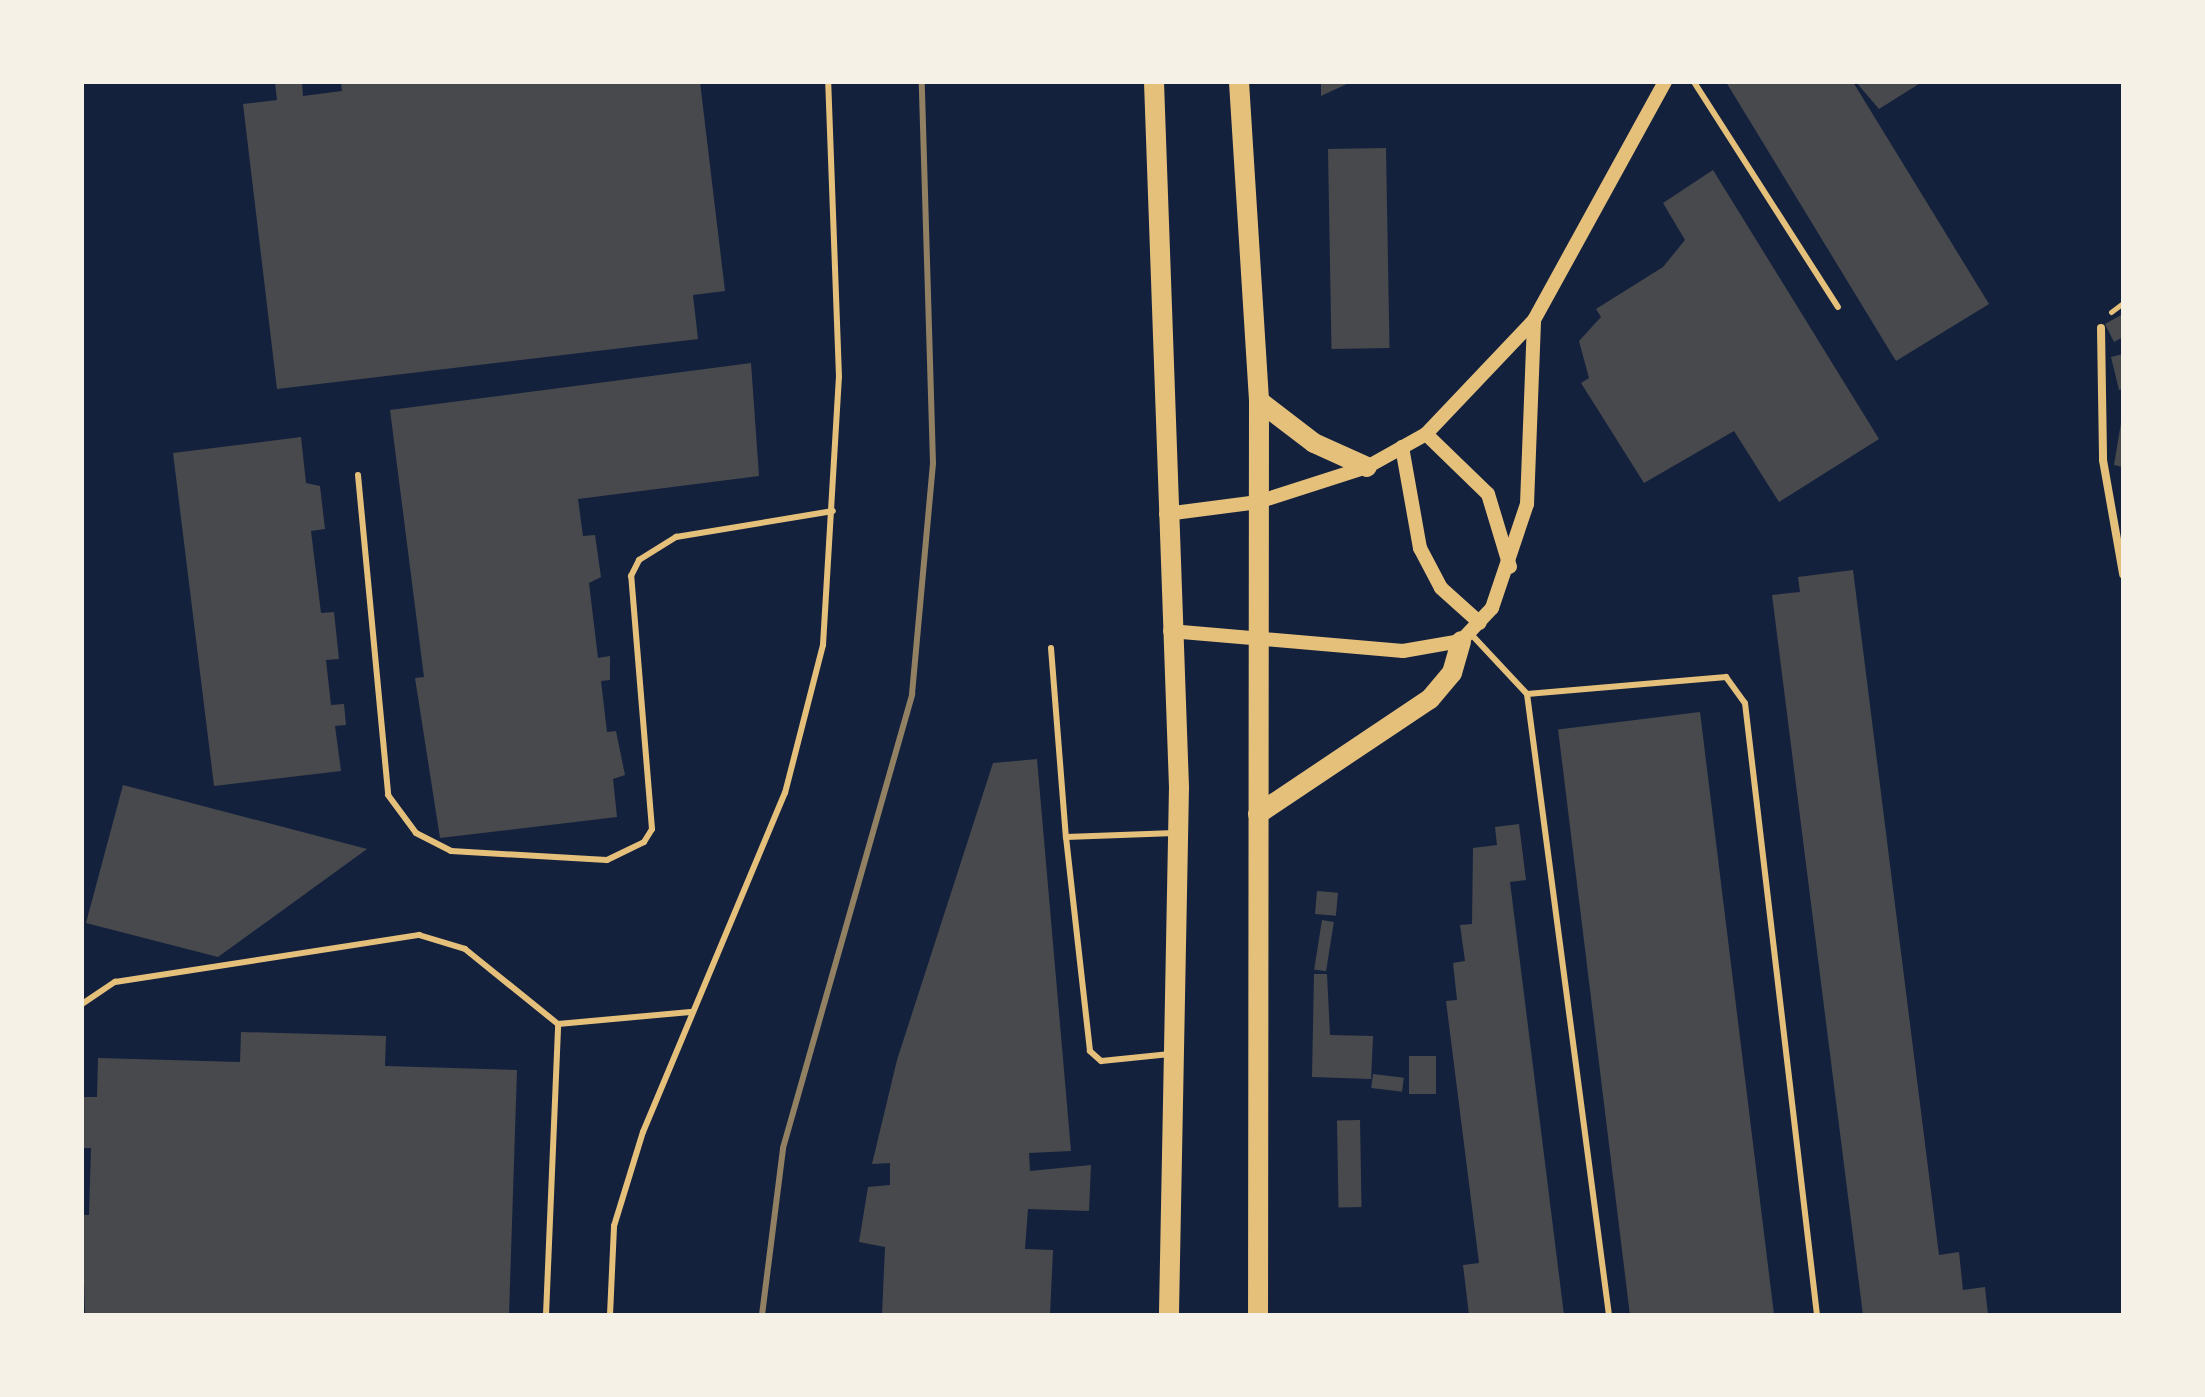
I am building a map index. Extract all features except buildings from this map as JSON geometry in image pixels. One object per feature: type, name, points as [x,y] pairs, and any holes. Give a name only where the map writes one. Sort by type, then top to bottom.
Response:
[{"type":"main road","points":[[1154,82],[1178,832],[1169,1315]]},
{"type":"main road","points":[[1239,82],[1259,401],[1256,639],[1258,1315]]},
{"type":"main road","points":[[1259,401],[1314,443],[1367,467]]},
{"type":"main road","points":[[1258,814],[1430,699],[1452,673],[1470,632]]},
{"type":"street","points":[[1166,514],[1258,502],[1367,467],[1426,434],[1534,320],[1665,82]]},
{"type":"street","points":[[1170,631],[1403,651],[1470,632],[1510,570],[1534,432],[1534,320]]},
{"type":"street","points":[[2101,328],[2103,460],[2123,574]]},
{"type":"street","points":[[1426,434],[1488,494],[1510,570]]},
{"type":"street","points":[[1402,447],[1420,548],[1441,588],[1470,632]]},
{"type":"lane","points":[[610,1315],[614,1226],[690,1012],[785,793],[823,645],[839,377],[828,82]]},
{"type":"lane","points":[[1694,82],[1838,307]]},
{"type":"lane","points":[[358,475],[388,795],[416,833],[451,851],[607,860],[644,842],[652,829],[631,576],[639,560],[676,537],[833,511]]},
{"type":"lane","points":[[1470,632],[1527,694],[1609,1315]]},
{"type":"lane","points":[[1051,648],[1066,837],[1090,1051],[1101,1061],[1174,1054]]},
{"type":"lane","points":[[1527,694],[1726,677],[1745,703],[1817,1315]]},
{"type":"lane","points":[[1066,837],[1178,832]]},
{"type":"lane","points":[[82,1004],[115,982],[419,935],[465,949],[558,1024],[690,1012]]},
{"type":"lane","points":[[546,1315],[558,1024]]},
{"type":"railway","points":[[762,1315],[783,1148],[912,694],[933,463],[922,82]]}]
